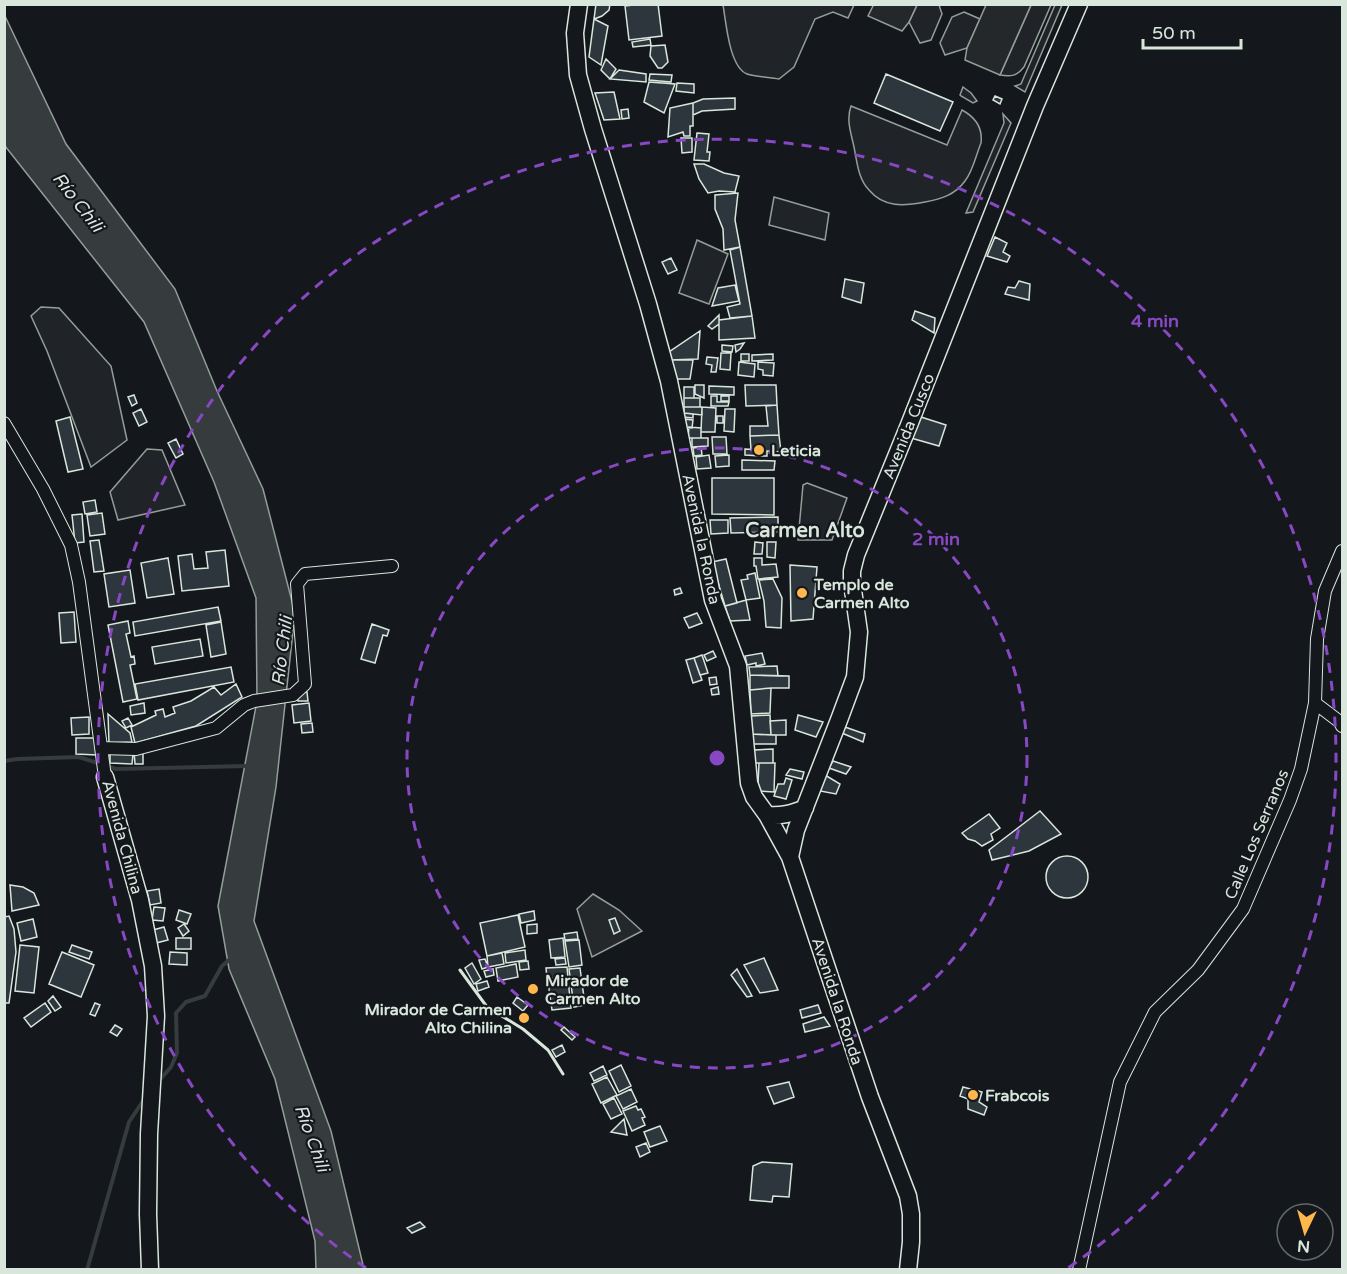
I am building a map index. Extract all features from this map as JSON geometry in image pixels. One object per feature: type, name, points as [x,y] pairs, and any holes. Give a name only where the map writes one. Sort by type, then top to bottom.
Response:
[{"type":"street","name":"Avenida la Ronda","points":[[579,4],[575,33],[578,75],[648,304],[669,381],[713,600],[738,666],[749,783],[754,797],[767,815],[790,857],[870,1097],[908,1196],[911,1214],[908,1269]]},
{"type":"street","name":"Avenida Cusco","points":[[790,857],[796,830],[855,677],[859,632],[852,571],[856,555],[1035,106],[1079,4]]},
{"type":"street","name":"Avenida Chilina","points":[[4,423],[43,489],[71,545],[79,582],[105,777],[140,900],[153,966],[156,1016],[149,1134],[150,1269]]},
{"type":"street","name":"Calle Los Serranos","points":[[1079,1269],[1120,1082],[1155,1012],[1198,970],[1243,909],[1290,800],[1301,769],[1315,703],[1317,639],[1325,591],[1342,551]]},
{"type":"street","points":[[102,754],[136,749],[216,728],[244,705],[254,701],[293,695],[305,684],[297,584],[305,573],[392,566]]},
{"type":"street","points":[[1315,703],[1342,726]]},
{"type":"street","points":[[767,815],[791,814],[805,808]]},
{"type":"shaded area","points":[[723,4],[854,5],[848,18],[833,12],[815,19],[794,67],[779,79],[750,75],[741,70],[729,43]]},
{"type":"shaded area","points":[[874,4],[917,5],[902,31],[868,16]]},
{"type":"shaded area","points":[[917,5],[939,5],[942,14],[931,40],[920,43],[909,22]]},
{"type":"shaded area","points":[[986,5],[1031,5],[1000,75],[965,60],[967,48]]},
{"type":"shaded area","points":[[1031,5],[1051,5],[1024,67],[1014,75],[1000,75]]},
{"type":"shaded area","points":[[1055,5],[1062,5],[1025,92],[1015,86],[1021,84]]},
{"type":"shaded area","points":[[964,12],[980,19],[967,48],[945,55],[940,43],[952,17]]},
{"type":"shaded area","points":[[963,87],[977,101],[973,103],[960,95]]},
{"type":"shaded area","points":[[851,106],[947,145],[962,110],[967,113],[977,123],[981,132],[981,143],[968,177],[957,190],[937,199],[902,205],[881,200],[865,186],[860,175],[850,126]]},
{"type":"shaded area","points":[[1003,114],[1011,123],[973,212],[966,213],[1004,123]]},
{"type":"shaded area","points":[[774,197],[829,213],[825,240],[769,225]]},
{"type":"shaded area","points":[[697,240],[728,254],[709,304],[679,293]]},
{"type":"shaded area","points":[[41,307],[59,308],[111,366],[127,440],[91,467],[47,351],[31,316]]},
{"type":"shaded area","points":[[147,449],[162,450],[185,505],[118,520],[110,492]]},
{"type":"shaded area","points":[[807,483],[847,498],[832,540],[798,540],[803,485]]},
{"type":"shaded area","points":[[593,894],[619,910],[642,931],[592,957],[577,909]]},
{"type":"water","name":"Río Chili","points":[[4,14],[66,144],[175,289],[217,391],[263,489],[295,613],[276,787],[254,921],[331,1131],[364,1269],[316,1269],[315,1241],[275,1079],[229,969],[218,906],[257,701],[256,598],[214,482],[144,322],[5,146]]},
{"type":"building","points":[[596,4],[610,4],[609,10],[594,19]]},
{"type":"building","points":[[658,4],[662,36],[629,40],[625,6]]},
{"type":"building","points":[[594,19],[608,26],[601,65],[589,57]]},
{"type":"building","points":[[650,39],[651,45],[633,47],[632,42]]},
{"type":"building","points":[[665,45],[668,62],[662,68],[658,68],[650,56],[651,46]]},
{"type":"building","points":[[606,59],[616,69],[610,79],[601,70]]},
{"type":"building","points":[[619,70],[646,74],[646,82],[610,79]]},
{"type":"building","points":[[650,74],[672,75],[671,82],[649,80]]},
{"type":"building","points":[[886,74],[953,102],[940,131],[874,103]]},
{"type":"building","points":[[649,82],[675,84],[664,113],[644,102]]},
{"type":"building","points":[[677,83],[694,84],[694,93],[676,91]]},
{"type":"building","points":[[614,92],[620,119],[604,120],[595,93]]},
{"type":"building","points":[[995,96],[1002,99],[1000,104],[993,100]]},
{"type":"building","points":[[735,98],[735,109],[702,111],[693,115],[693,103],[703,99]]},
{"type":"building","points":[[693,103],[693,126],[690,126],[690,136],[684,136],[683,132],[668,137],[670,108]]},
{"type":"building","points":[[628,109],[629,118],[622,119],[621,110]]},
{"type":"building","points":[[697,133],[709,134],[707,152],[710,152],[709,161],[694,160]]},
{"type":"building","points":[[681,138],[692,138],[692,152],[682,153]]},
{"type":"building","points":[[694,164],[704,164],[724,173],[739,176],[735,192],[708,193],[699,179]]},
{"type":"building","points":[[738,193],[735,220],[740,247],[724,250],[723,229],[715,209],[715,195]]},
{"type":"building","points":[[995,237],[1007,243],[1003,252],[1010,256],[1007,262],[987,256]]},
{"type":"building","points":[[740,247],[752,316],[730,318],[727,307],[740,304],[730,250]]},
{"type":"building","points":[[671,258],[677,270],[668,274],[662,262]]},
{"type":"building","points":[[845,279],[864,283],[861,303],[842,297]]},
{"type":"building","points":[[1019,281],[1030,284],[1029,300],[1005,294],[1008,287],[1015,288]]},
{"type":"building","points":[[735,285],[739,301],[712,306],[718,288]]},
{"type":"building","points":[[915,311],[935,318],[934,333],[912,320]]},
{"type":"building","points":[[719,315],[719,324],[712,329],[708,326]]},
{"type":"building","points":[[752,316],[755,338],[719,340],[719,320]]},
{"type":"building","points":[[700,331],[698,359],[669,360],[669,352]]},
{"type":"building","points":[[744,343],[740,349],[736,352],[735,345]]},
{"type":"building","points":[[722,345],[733,346],[732,352],[722,351]]},
{"type":"building","points":[[721,353],[731,353],[730,370],[720,369]]},
{"type":"building","points":[[741,354],[749,354],[749,361],[741,361]]},
{"type":"building","points":[[773,354],[773,360],[752,361],[752,355]]},
{"type":"building","points":[[707,357],[718,358],[716,372],[711,372],[712,365],[706,364]]},
{"type":"building","points":[[669,360],[693,360],[690,379],[671,379]]},
{"type":"building","points":[[739,362],[755,364],[754,377],[738,375]]},
{"type":"building","points":[[758,362],[774,363],[773,376],[763,375],[763,370],[758,369]]},
{"type":"building","points":[[695,385],[704,385],[704,398],[695,394]]},
{"type":"building","points":[[745,385],[776,385],[777,405],[746,406]]},
{"type":"building","points":[[709,386],[734,387],[734,395],[709,394]]},
{"type":"building","points":[[684,387],[694,387],[694,398],[684,398]]},
{"type":"building","points":[[134,395],[137,403],[132,406],[128,397]]},
{"type":"building","points":[[711,396],[717,396],[717,402],[729,402],[728,406],[711,406]]},
{"type":"building","points":[[721,396],[729,396],[729,401],[721,401]]},
{"type":"building","points":[[684,398],[700,398],[700,407],[684,407]]},
{"type":"building","points":[[777,405],[779,435],[750,436],[750,426],[768,426],[766,406]]},
{"type":"building","points":[[684,407],[702,407],[702,415],[684,413]]},
{"type":"building","points":[[702,407],[716,408],[715,432],[701,432]]},
{"type":"building","points":[[141,409],[147,422],[139,426],[133,413]]},
{"type":"building","points":[[725,409],[735,409],[734,432],[724,431]]},
{"type":"building","points":[[684,413],[693,414],[693,418],[683,417]]},
{"type":"building","points":[[717,416],[723,416],[723,423],[717,423]]},
{"type":"building","points":[[70,417],[83,469],[68,472],[56,421]]},
{"type":"building","points":[[921,417],[946,425],[939,446],[911,438]]},
{"type":"building","points":[[683,419],[693,420],[692,428],[682,427]]},
{"type":"building","points":[[689,427],[701,428],[701,438],[688,438]]},
{"type":"building","points":[[779,435],[781,452],[767,451],[767,456],[761,456],[761,450],[751,450],[750,436]]},
{"type":"building","points":[[712,437],[726,437],[727,454],[713,454]]},
{"type":"building","points":[[692,438],[708,438],[708,446],[692,447]]},
{"type":"building","points":[[176,439],[183,454],[176,458],[168,443]]},
{"type":"building","points":[[701,447],[702,455],[694,456],[693,448]]},
{"type":"building","points":[[745,449],[761,450],[761,456],[745,455]]},
{"type":"building","points":[[709,455],[711,468],[697,469],[696,457]]},
{"type":"building","points":[[729,455],[729,466],[716,467],[715,456]]},
{"type":"building","points":[[742,460],[775,461],[774,470],[742,470]]},
{"type":"building","points":[[712,478],[774,478],[774,515],[712,514]]},
{"type":"building","points":[[95,500],[97,512],[85,514],[83,502]]},
{"type":"building","points":[[102,513],[105,534],[90,536],[87,515]]},
{"type":"building","points":[[82,514],[84,542],[75,543],[72,515]]},
{"type":"building","points":[[778,517],[778,532],[731,533],[730,518]]},
{"type":"building","points":[[710,520],[728,520],[728,533],[711,534]]},
{"type":"building","points":[[99,540],[104,571],[94,572],[90,541]]},
{"type":"building","points":[[755,542],[763,543],[762,554],[754,554]]},
{"type":"building","points":[[767,542],[776,542],[775,558],[767,557]]},
{"type":"building","points":[[225,550],[229,586],[182,591],[178,556],[192,554],[194,569],[208,568],[206,552]]},
{"type":"building","points":[[168,558],[174,594],[147,598],[141,563]]},
{"type":"building","points":[[754,558],[762,558],[762,565],[776,564],[778,577],[758,579]]},
{"type":"building","points":[[726,559],[737,603],[725,606],[712,562]]},
{"type":"building","name":"Templo de Carmen Alto","points":[[790,565],[817,567],[813,619],[791,621]]},
{"type":"building","points":[[130,570],[135,603],[109,607],[104,574]]},
{"type":"building","points":[[755,573],[760,598],[746,600],[741,580],[748,579],[747,575]]},
{"type":"building","points":[[773,579],[782,598],[781,628],[766,627],[764,601],[759,580]]},
{"type":"building","points":[[680,588],[682,593],[675,595],[674,590]]},
{"type":"building","points":[[746,600],[750,620],[730,621],[725,606]]},
{"type":"building","points":[[218,607],[221,621],[135,636],[133,622]]},
{"type":"building","points":[[74,612],[76,642],[61,643],[59,613]]},
{"type":"building","points":[[697,613],[702,623],[689,628],[684,618]]},
{"type":"building","points":[[128,621],[130,633],[126,634],[131,657],[134,656],[135,664],[130,665],[137,699],[123,702],[108,625]]},
{"type":"building","points":[[221,622],[226,654],[211,657],[206,625]]},
{"type":"building","points":[[372,624],[389,630],[387,636],[383,635],[375,663],[361,659]]},
{"type":"building","points":[[200,639],[203,656],[155,664],[152,647]]},
{"type":"building","points":[[713,651],[716,657],[707,661],[704,655]]},
{"type":"building","points":[[762,653],[765,664],[747,665],[745,656]]},
{"type":"building","points":[[702,655],[708,673],[700,675],[694,658]]},
{"type":"building","points":[[694,658],[702,680],[693,683],[686,660]]},
{"type":"building","points":[[777,666],[778,676],[750,675],[749,667]]},
{"type":"building","points":[[231,667],[234,682],[138,700],[135,684]]},
{"type":"building","points":[[750,675],[789,676],[789,688],[750,690]]},
{"type":"building","points":[[716,677],[717,684],[710,685],[709,678]]},
{"type":"building","points":[[236,684],[242,697],[196,726],[135,743],[131,727],[156,715],[155,711],[163,709],[165,717],[175,713],[173,707],[191,701],[214,687],[221,695]]},
{"type":"building","points":[[718,687],[719,694],[712,695],[711,689]]},
{"type":"building","points":[[771,688],[770,713],[751,714],[750,690]]},
{"type":"building","points":[[307,692],[308,701],[298,701],[297,693]]},
{"type":"building","points":[[144,703],[145,713],[131,715],[130,706]]},
{"type":"building","points":[[309,703],[311,721],[294,723],[292,705]]},
{"type":"building","points":[[108,714],[130,733],[132,742],[109,743]]},
{"type":"building","points":[[770,715],[771,735],[751,734],[751,716]]},
{"type":"building","points":[[798,715],[823,722],[816,737],[795,730]]},
{"type":"building","points":[[89,717],[89,734],[72,735],[71,718]]},
{"type":"building","points":[[128,718],[132,725],[126,728],[122,721]]},
{"type":"building","points":[[786,720],[786,735],[771,735],[770,721]]},
{"type":"building","points":[[312,723],[313,732],[302,733],[301,724]]},
{"type":"building","points":[[845,727],[865,734],[863,742],[842,733]]},
{"type":"building","points":[[751,734],[776,735],[776,744],[752,744]]},
{"type":"building","points":[[76,738],[98,738],[97,755],[76,754]]},
{"type":"building","points":[[773,749],[773,763],[754,763],[754,750]]},
{"type":"building","points":[[134,751],[143,751],[143,764],[135,764]]},
{"type":"building","points":[[110,753],[133,754],[132,764],[110,763]]},
{"type":"building","points":[[833,761],[851,767],[846,774],[829,768]]},
{"type":"building","points":[[759,763],[775,763],[774,792],[760,791]]},
{"type":"building","points":[[790,769],[804,772],[802,779],[786,775]]},
{"type":"building","points":[[825,775],[840,784],[836,794],[820,791]]},
{"type":"building","points":[[786,778],[792,780],[786,799],[774,796],[778,784],[784,784]]},
{"type":"building","points":[[1040,811],[1061,834],[1029,851],[992,860],[989,850]]},
{"type":"building","points":[[989,814],[1000,828],[991,834],[993,840],[982,846],[962,833]]},
{"type":"building","points":[[1067,856],[1082,862],[1088,877],[1082,892],[1067,898],[1052,892],[1046,877],[1052,862]]},
{"type":"building","points":[[10,885],[23,887],[34,893],[39,905],[12,911]]},
{"type":"building","points":[[159,889],[161,903],[150,905],[147,891]]},
{"type":"building","points":[[154,907],[165,908],[163,921],[152,920]]},
{"type":"building","points":[[179,910],[191,914],[187,924],[176,920]]},
{"type":"building","points":[[534,911],[535,920],[521,923],[519,914]]},
{"type":"building","points":[[518,915],[525,947],[487,956],[480,923]]},
{"type":"building","points":[[9,916],[14,929],[16,952],[9,1003],[4,1003],[4,917]]},
{"type":"building","points":[[615,918],[620,931],[614,934],[609,920]]},
{"type":"building","points":[[33,919],[37,937],[21,941],[17,923]]},
{"type":"building","points":[[184,924],[189,931],[183,936],[178,928]]},
{"type":"building","points":[[537,924],[537,933],[527,934],[527,925]]},
{"type":"building","points":[[164,927],[168,940],[156,943],[153,930]]},
{"type":"building","points":[[577,932],[578,939],[565,940],[564,934]]},
{"type":"building","points":[[176,938],[191,938],[191,949],[176,949]]},
{"type":"building","points":[[563,938],[565,957],[551,958],[549,940]]},
{"type":"building","points":[[579,940],[582,965],[569,967],[565,941]]},
{"type":"building","points":[[20,945],[39,947],[34,993],[15,991]]},
{"type":"building","points":[[72,945],[92,952],[89,959],[69,952]]},
{"type":"building","points":[[525,950],[526,960],[506,963],[505,953]]},
{"type":"building","points":[[62,952],[94,965],[81,997],[49,984]]},
{"type":"building","points":[[170,952],[187,953],[187,965],[169,964]]},
{"type":"building","points":[[502,953],[504,964],[488,967],[487,956]]},
{"type":"building","points":[[565,958],[566,964],[556,965],[555,959]]},
{"type":"building","points":[[764,958],[778,990],[760,993],[744,965]]},
{"type":"building","points":[[485,959],[488,967],[482,969],[479,960]]},
{"type":"building","points":[[528,961],[529,969],[520,970],[519,962]]},
{"type":"building","points":[[472,963],[481,979],[474,984],[465,968]]},
{"type":"building","points":[[516,964],[518,977],[498,981],[496,968]]},
{"type":"building","points":[[567,967],[568,977],[547,978],[546,968]]},
{"type":"building","points":[[580,968],[585,1005],[574,1007],[569,969]]},
{"type":"building","points":[[493,969],[494,975],[486,977],[484,971]]},
{"type":"building","points":[[737,969],[752,996],[747,997],[731,975]]},
{"type":"building","points":[[568,979],[571,1008],[552,1010],[548,982]]},
{"type":"building","points":[[487,981],[489,987],[478,991],[476,984]]},
{"type":"building","points":[[53,996],[61,1007],[55,1011],[48,1001]]},
{"type":"building","points":[[517,997],[528,1005],[523,1011],[513,1003]]},
{"type":"building","points":[[45,1003],[51,1012],[31,1027],[24,1018]]},
{"type":"building","points":[[95,1003],[100,1005],[95,1016],[90,1014]]},
{"type":"building","points":[[818,1005],[821,1013],[802,1018],[800,1010]]},
{"type":"building","points":[[824,1017],[830,1026],[805,1032],[803,1024]]},
{"type":"building","points":[[115,1025],[122,1029],[117,1036],[110,1032]]},
{"type":"building","points":[[564,1027],[575,1037],[572,1040],[561,1030]]},
{"type":"building","points":[[562,1045],[565,1052],[556,1057],[552,1050]]},
{"type":"building","points":[[621,1065],[631,1086],[619,1092],[609,1071]]},
{"type":"building","points":[[603,1066],[607,1075],[594,1081],[590,1073]]},
{"type":"building","points":[[607,1077],[617,1095],[601,1103],[592,1084]]},
{"type":"building","points":[[789,1082],[794,1097],[774,1104],[767,1087]]},
{"type":"building","points":[[963,1087],[982,1092],[979,1102],[987,1107],[984,1115],[968,1109],[968,1099],[960,1096]]},
{"type":"building","points":[[631,1089],[637,1102],[623,1109],[616,1096]]},
{"type":"building","points":[[614,1098],[622,1114],[611,1119],[603,1104]]},
{"type":"building","points":[[636,1106],[638,1110],[641,1109],[645,1117],[642,1118],[645,1125],[632,1131],[623,1111]]},
{"type":"building","points":[[624,1119],[627,1135],[611,1132]]},
{"type":"building","points":[[660,1126],[667,1141],[650,1147],[644,1132]]},
{"type":"building","points":[[646,1143],[650,1152],[640,1157],[636,1147]]},
{"type":"building","points":[[762,1162],[792,1164],[789,1197],[773,1196],[772,1202],[750,1200],[753,1166]]},
{"type":"building","points":[[420,1222],[425,1227],[412,1233],[407,1228]]},
{"type":"waterway","points":[[4,761],[79,757],[116,769],[247,766]]},
{"type":"waterway","points":[[157,1083],[171,1067],[177,1053],[176,1013],[186,1002],[205,996],[222,966],[229,960]]},
{"type":"waterway","points":[[87,1270],[129,1122],[145,1098]]},
{"type":"wall","points":[[460,970],[487,1007],[523,1029],[548,1050],[563,1074]]},
{"type":"place","name":"Leticia","points":[[759,450]]},
{"type":"place","name":"Templo de Carmen Alto","points":[[802,593]]},
{"type":"place","name":"Mirador de Carmen Alto","points":[[533,989]]},
{"type":"place","name":"Mirador de Carmen Alto Chilina","points":[[524,1018]]},
{"type":"place","name":"Frabcois","points":[[973,1095]]},
{"type":"district","name":"Carmen Alto","points":[[805,530]]}]
